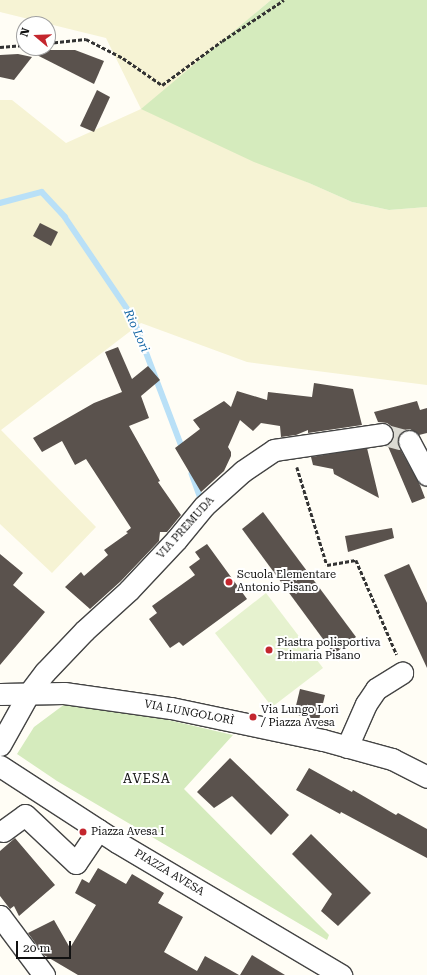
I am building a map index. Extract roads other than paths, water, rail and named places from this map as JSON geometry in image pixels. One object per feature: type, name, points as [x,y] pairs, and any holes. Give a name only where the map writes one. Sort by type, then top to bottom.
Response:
[{"type":"street","name":"VIA PREMUDA","points":[[29,692],[45,672],[84,631],[129,590],[171,546],[204,506],[243,471],[274,450],[382,434]]},
{"type":"street","points":[[409,441],[427,475]]},
{"type":"street","points":[[347,747],[366,704],[376,689],[402,673]]},
{"type":"street","name":"VIA LUNGOLORÌ","points":[[0,694],[29,692],[76,694],[171,708],[347,747],[392,759],[427,777]]},
{"type":"street","points":[[0,745],[29,692]]},
{"type":"street","name":"PIAZZA AVESA","points":[[0,766],[313,968],[341,975]]},
{"type":"street","points":[[3,831],[25,815],[76,863],[98,830]]},
{"type":"street","points":[[0,916],[47,974]]},
{"type":"waterway","name":"Rio Lori","points":[[0,203],[42,192],[65,217],[133,317],[183,449]]},
{"type":"waterway","name":"Rio Lori","points":[[192,474],[202,502]]},
{"type":"tunnel","points":[[382,434],[409,441]]},
{"type":"place","name":"Scuola Elementare Antonio Pisano","points":[[229,582]]},
{"type":"place","name":"Piastra polisportiva Primaria Pisano","points":[[269,650]]},
{"type":"place","name":"Via Lungo Lorì / Piazza Avesa","points":[[253,717]]},
{"type":"place","name":"Piazza Avesa I","points":[[83,832]]},
{"type":"district","name":"AVESA","points":[[147,779]]}]
